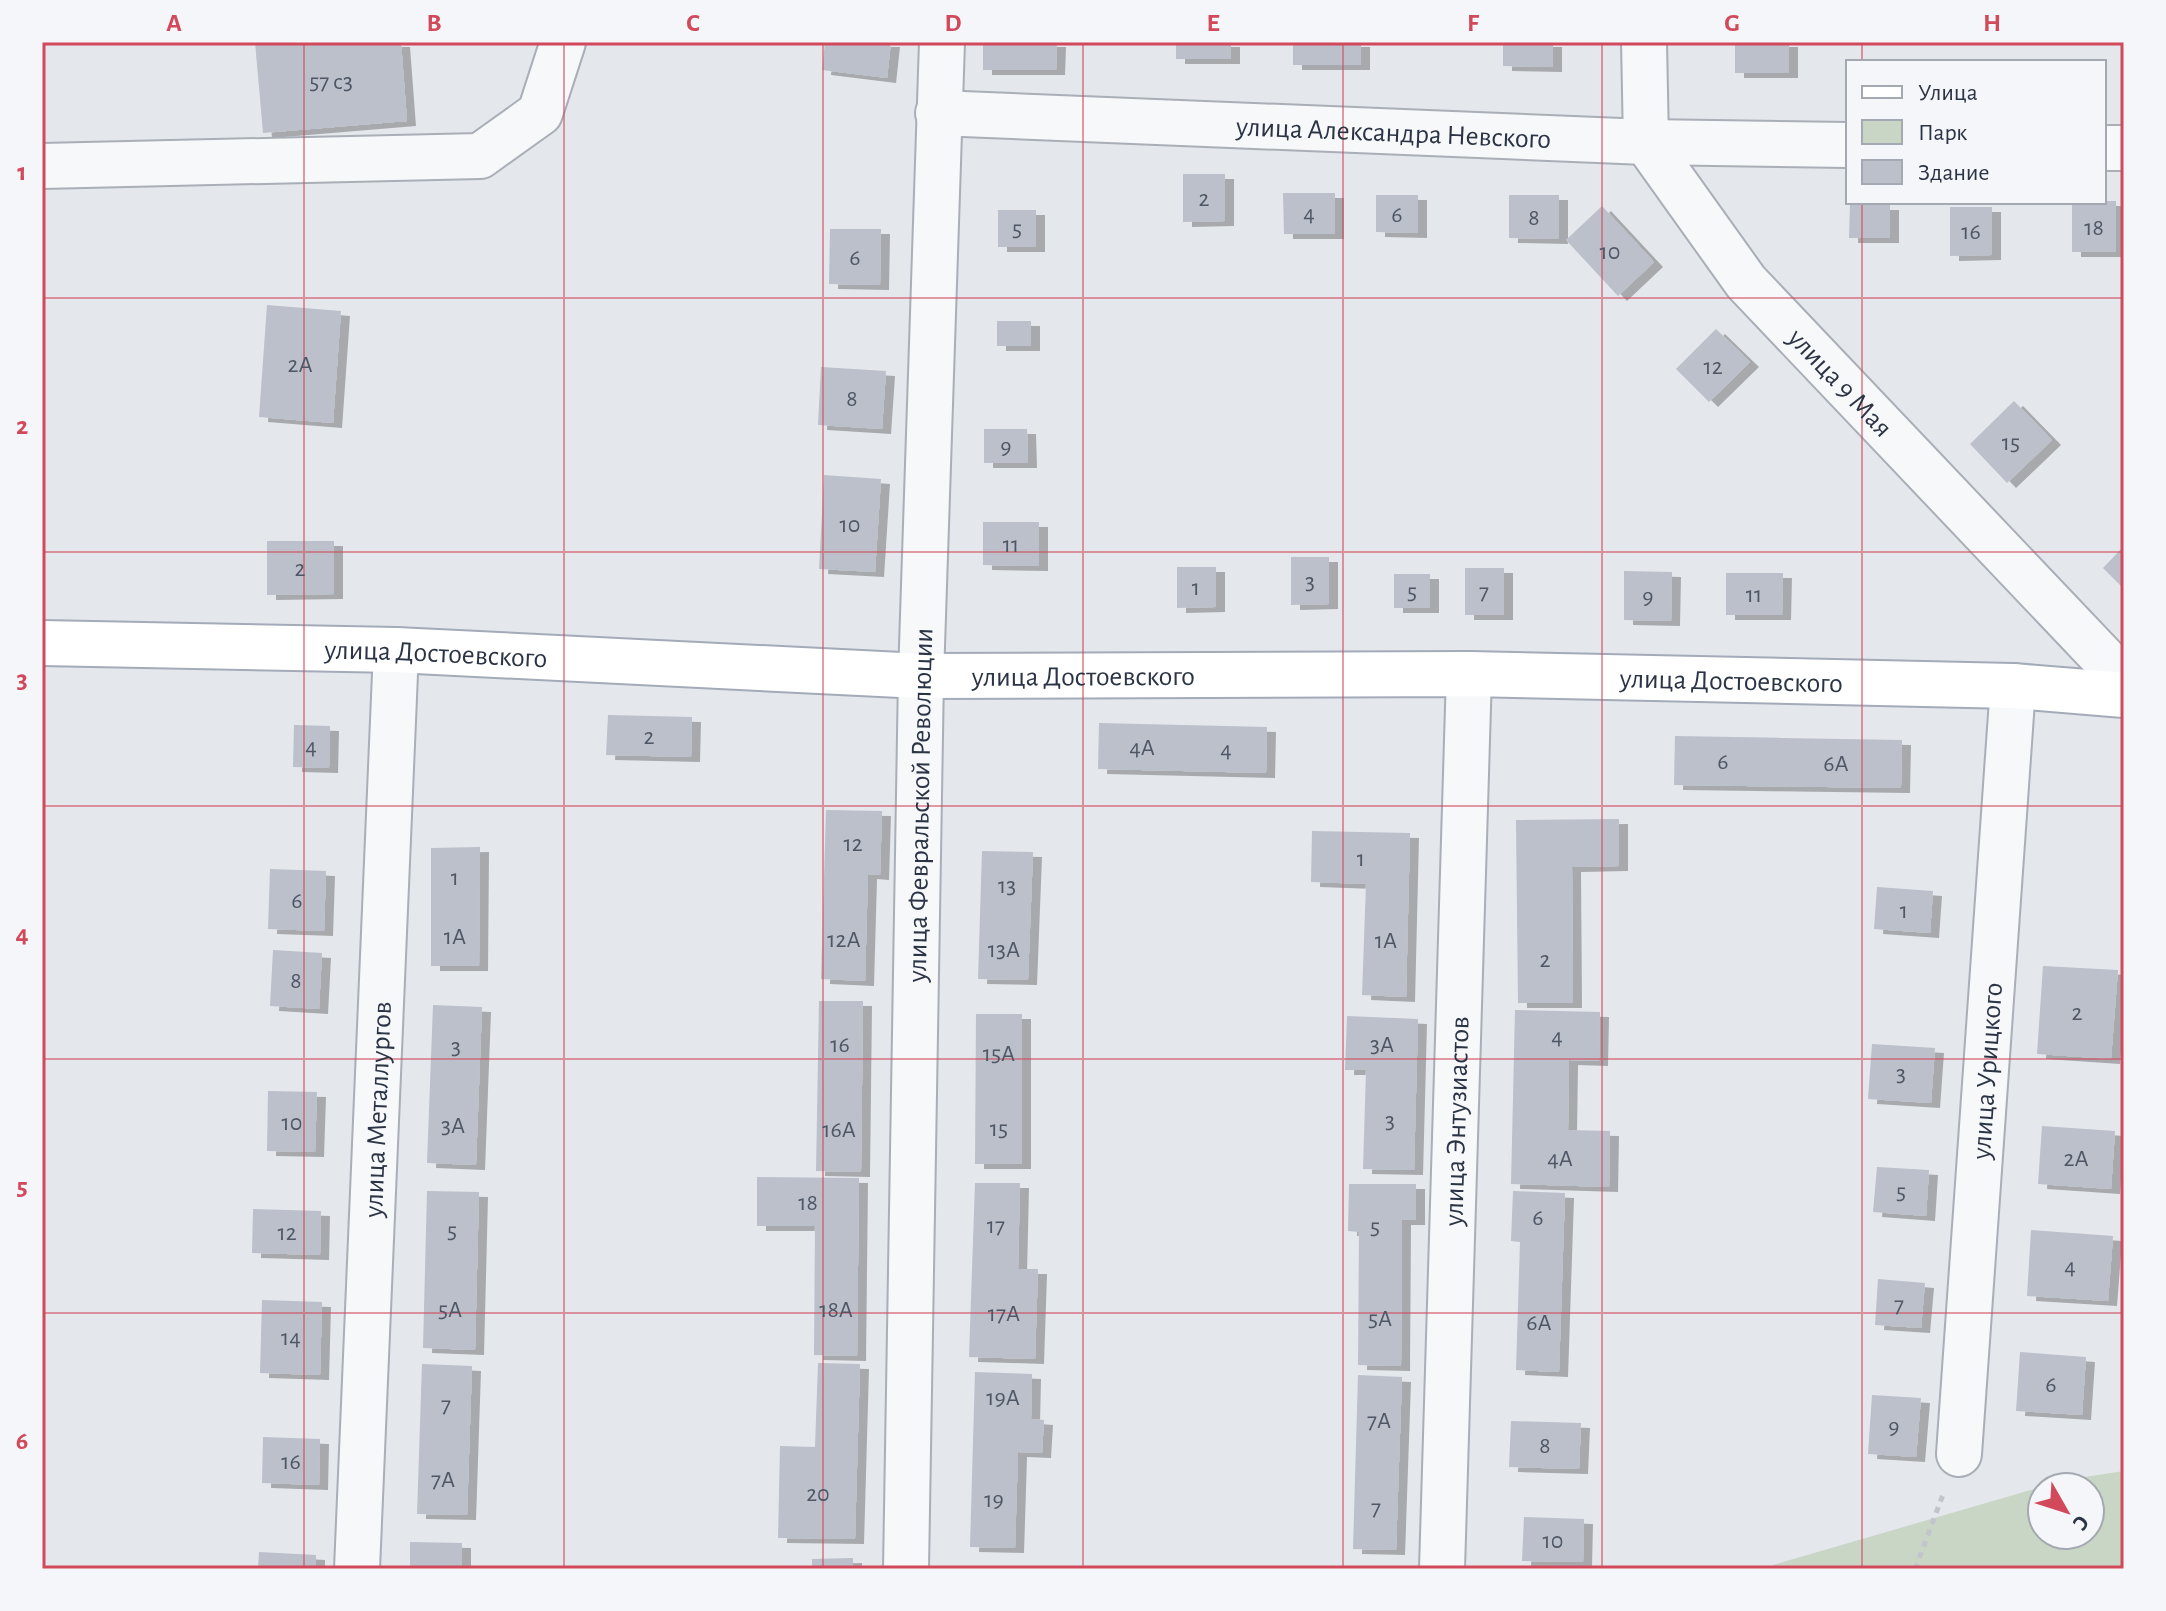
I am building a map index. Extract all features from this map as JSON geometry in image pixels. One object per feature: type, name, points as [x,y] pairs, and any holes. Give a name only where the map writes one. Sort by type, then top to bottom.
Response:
[{"type":"main road","name":"улица Достоевского","points":[[42,643],[396,650],[921,676],[1469,674],[2013,686],[2124,695]]},
{"type":"street","points":[[42,166],[480,156],[540,113],[563,42]]},
{"type":"street","name":"улица Февральской Революции","points":[[906,1569],[921,676],[942,42]]},
{"type":"street","points":[[1644,42],[1646,142]]},
{"type":"street","name":"улица Александра Невского","points":[[938,113],[1646,142],[1846,145]]},
{"type":"street","name":"улица 9 Мая","points":[[1646,142],[1746,282],[2124,680]]},
{"type":"street","name":"улица Металлургов","points":[[357,1569],[396,650]]},
{"type":"street","name":"улица Энтузиастов","points":[[1442,1569],[1469,674]]},
{"type":"street","name":"улица Урицкого","points":[[1959,1454],[2013,686]]},
{"type":"path","points":[[1915,1569],[1959,1454]]},
{"type":"green space","points":[[2124,1471],[2124,1569],[1772,1569],[1773,1565],[2026,1491],[2026,1551],[2106,1551],[2106,1474]]},
{"type":"building","points":[[255,42],[401,42],[407,121],[263,133]]},
{"type":"building","points":[[825,42],[891,42],[887,78],[822,70]]},
{"type":"building","points":[[983,42],[1057,42],[1056,70],[983,70]]},
{"type":"building","points":[[1176,42],[1231,42],[1231,59],[1176,59]]},
{"type":"building","points":[[1293,42],[1361,42],[1361,65],[1293,65]]},
{"type":"building","points":[[1503,42],[1553,42],[1553,67],[1503,66]]},
{"type":"building","points":[[1735,42],[1789,42],[1789,73],[1735,73]]},
{"type":"building","points":[[1183,174],[1225,174],[1225,221],[1183,222]]},
{"type":"building","points":[[1283,193],[1335,193],[1335,234],[1284,234]]},
{"type":"building","points":[[1376,195],[1418,195],[1418,233],[1376,232]]},
{"type":"building","points":[[1509,195],[1559,195],[1559,239],[1509,238]]},
{"type":"building","points":[[2106,201],[2116,201],[2116,252],[2072,252],[2072,204],[2106,204]]},
{"type":"building","points":[[1850,205],[1890,205],[1890,238],[1849,238]]},
{"type":"building","points":[[1602,206],[1654,262],[1618,296],[1566,240]]},
{"type":"building","points":[[1950,207],[1992,207],[1992,255],[1950,256]]},
{"type":"building","points":[[998,210],[1036,210],[1036,247],[998,247]]},
{"type":"building","points":[[830,229],[881,229],[880,285],[829,284]]},
{"type":"building","points":[[267,305],[341,311],[333,423],[259,417]]},
{"type":"building","points":[[997,321],[1031,321],[1031,346],[997,346]]},
{"type":"building","points":[[1716,329],[1750,362],[1709,402],[1676,369]]},
{"type":"building","points":[[821,367],[886,371],[882,429],[818,425]]},
{"type":"building","points":[[2014,401],[2052,440],[2007,483],[1970,444]]},
{"type":"building","points":[[984,429],[1027,429],[1028,463],[984,463]]},
{"type":"building","points":[[824,475],[881,479],[875,572],[819,569]]},
{"type":"building","points":[[983,522],[1039,522],[1039,566],[983,565]]},
{"type":"building","points":[[267,541],[334,541],[334,594],[267,595]]},
{"type":"building","points":[[2124,546],[2124,589],[2103,568]]},
{"type":"building","points":[[1291,557],[1329,557],[1329,604],[1291,605]]},
{"type":"building","points":[[1177,567],[1216,567],[1216,607],[1177,608]]},
{"type":"building","points":[[1465,568],[1504,568],[1504,615],[1465,615]]},
{"type":"building","points":[[1624,571],[1672,572],[1671,621],[1624,620]]},
{"type":"building","points":[[1726,573],[1783,573],[1782,615],[1726,615]]},
{"type":"building","points":[[1394,574],[1430,574],[1430,608],[1394,608]]},
{"type":"building","points":[[608,715],[692,717],[691,757],[606,755]]},
{"type":"building","points":[[1099,723],[1267,727],[1266,773],[1098,769]]},
{"type":"building","points":[[294,725],[330,726],[329,768],[293,767]]},
{"type":"building","points":[[1675,736],[1902,740],[1901,788],[1674,785]]},
{"type":"building","points":[[826,810],[882,811],[880,875],[868,874],[865,981],[821,979]]},
{"type":"building","points":[[1619,819],[1619,866],[1572,867],[1573,1003],[1518,1003],[1516,820]]},
{"type":"building","points":[[1312,831],[1410,833],[1406,997],[1362,995],[1366,884],[1311,882]]},
{"type":"building","points":[[480,847],[479,966],[431,966],[431,848]]},
{"type":"building","points":[[982,851],[1033,852],[1028,980],[978,979]]},
{"type":"building","points":[[270,869],[326,871],[324,931],[268,929]]},
{"type":"building","points":[[1877,887],[1933,891],[1930,933],[1874,929]]},
{"type":"building","points":[[273,950],[322,953],[319,1009],[270,1006]]},
{"type":"building","points":[[2043,966],[2118,970],[2111,1059],[2037,1054]]},
{"type":"building","points":[[819,1001],[863,1001],[861,1172],[816,1171]]},
{"type":"building","points":[[433,1005],[482,1007],[476,1165],[427,1163]]},
{"type":"building","points":[[1515,1010],[1600,1012],[1599,1061],[1569,1060],[1568,1130],[1610,1131],[1609,1187],[1511,1184]]},
{"type":"building","points":[[976,1014],[1022,1014],[1022,1164],[975,1164]]},
{"type":"building","points":[[1347,1016],[1418,1019],[1414,1170],[1363,1169],[1366,1070],[1345,1070]]},
{"type":"building","points":[[1872,1044],[1935,1048],[1931,1103],[1868,1099]]},
{"type":"building","points":[[268,1091],[317,1092],[315,1152],[267,1151]]},
{"type":"building","points":[[2042,1126],[2115,1131],[2111,1189],[2038,1184]]},
{"type":"building","points":[[1877,1167],[1929,1170],[1926,1216],[1873,1212]]},
{"type":"building","points":[[757,1177],[859,1178],[857,1356],[814,1355],[815,1226],[757,1226]]},
{"type":"building","points":[[975,1183],[1020,1183],[1018,1269],[1038,1269],[1035,1359],[969,1357]]},
{"type":"building","points":[[1349,1184],[1416,1184],[1416,1220],[1402,1220],[1401,1366],[1358,1365],[1359,1232],[1348,1231]]},
{"type":"building","points":[[427,1191],[479,1192],[475,1350],[423,1348]]},
{"type":"building","points":[[1513,1191],[1565,1193],[1559,1372],[1516,1370],[1520,1242],[1511,1241]]},
{"type":"building","points":[[253,1209],[321,1211],[320,1255],[252,1253]]},
{"type":"building","points":[[2031,1230],[2113,1236],[2108,1301],[2027,1296]]},
{"type":"building","points":[[1878,1279],[1925,1283],[1921,1328],[1875,1325]]},
{"type":"building","points":[[262,1300],[322,1302],[320,1375],[260,1373]]},
{"type":"building","points":[[2020,1352],[2086,1357],[2082,1415],[2016,1411]]},
{"type":"building","points":[[818,1363],[860,1364],[855,1539],[778,1538],[780,1446],[815,1447]]},
{"type":"building","points":[[422,1364],[472,1366],[467,1515],[417,1514]]},
{"type":"building","points":[[975,1372],[1032,1374],[1031,1419],[1044,1420],[1042,1453],[1018,1452],[1015,1548],[970,1547]]},
{"type":"building","points":[[1358,1375],[1402,1377],[1396,1550],[1353,1549]]},
{"type":"building","points":[[1872,1395],[1921,1398],[1916,1457],[1868,1454]]},
{"type":"building","points":[[1511,1421],[1581,1423],[1579,1469],[1509,1467]]},
{"type":"building","points":[[263,1437],[320,1439],[319,1485],[262,1483]]},
{"type":"building","points":[[1524,1517],[1584,1519],[1583,1562],[1522,1561]]},
{"type":"building","points":[[410,1542],[462,1543],[462,1569],[410,1569]]},
{"type":"building","points":[[259,1552],[316,1555],[316,1569],[258,1569]]},
{"type":"building","points":[[853,1558],[853,1569],[812,1569],[812,1559]]}]
